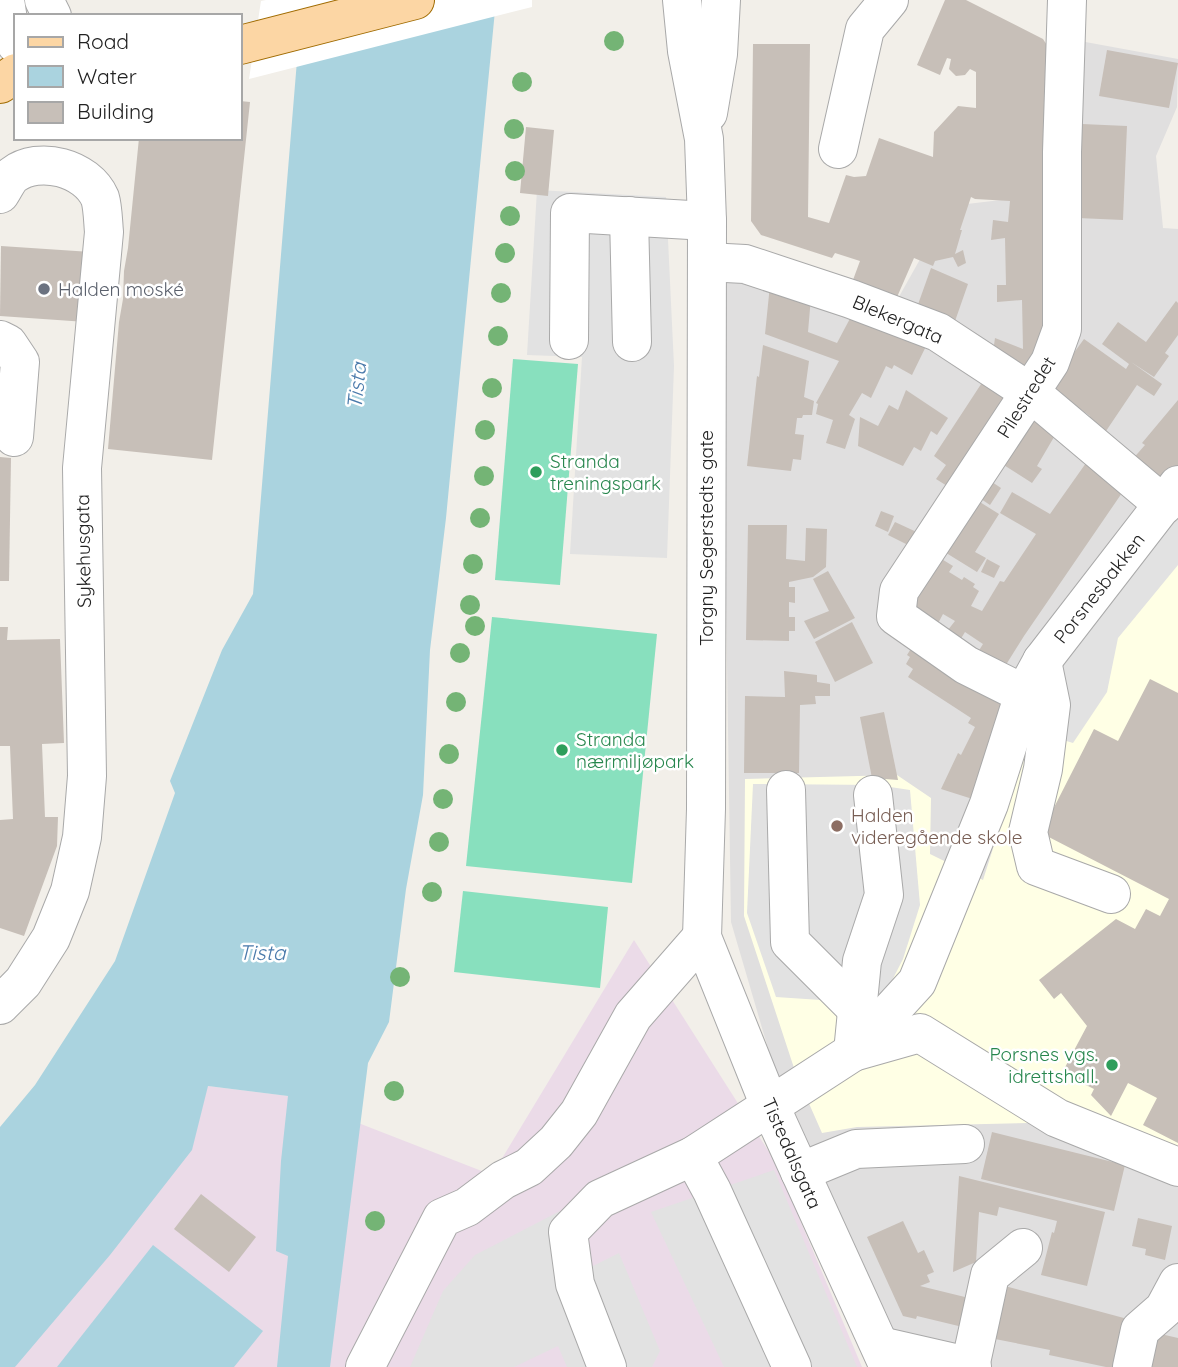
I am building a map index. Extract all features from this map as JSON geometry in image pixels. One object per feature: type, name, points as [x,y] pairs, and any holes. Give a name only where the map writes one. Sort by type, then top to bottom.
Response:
[{"type":"main road","points":[[247,44],[415,0]]},
{"type":"street","points":[[5,0],[14,38]]},
{"type":"street","name":"Torgny Segerstedts gate","points":[[682,0],[687,51],[704,139],[707,221],[706,809],[702,937]]},
{"type":"street","name":"Torgny Segerstedts gate","points":[[704,139],[718,54],[720,0]]},
{"type":"street","points":[[838,149],[865,29],[889,0]]},
{"type":"street","name":"Pilestredet","points":[[1027,690],[966,666],[896,616],[899,591],[1031,393],[1050,362],[1062,329],[1062,152],[1067,0]]},
{"type":"street","name":"Sykehusgata","points":[[0,194],[13,176],[33,167],[56,166],[81,176],[100,198],[104,232],[82,468],[87,776],[82,837],[70,891],[51,938],[23,982],[0,1004]]},
{"type":"street","points":[[569,340],[570,213],[707,221]]},
{"type":"street","points":[[628,216],[632,342]]},
{"type":"street","name":"Blekergata","points":[[707,262],[745,264],[852,299],[938,332],[1031,393],[1171,495]]},
{"type":"street","points":[[0,340],[9,344],[20,362],[14,436]]},
{"type":"street","name":"Porsnesbakken","points":[[1027,690],[1171,495]]},
{"type":"street","points":[[607,1367],[575,1284],[568,1232],[600,1199],[693,1156],[853,1052],[918,982],[989,804],[1027,690],[1051,705],[1043,769],[1028,832],[1035,866],[1111,894]]},
{"type":"street","points":[[786,790],[790,942],[857,1009]]},
{"type":"street","points":[[853,1052],[862,961],[884,895],[873,795]]},
{"type":"street","points":[[366,1367],[442,1218],[467,1207],[503,1180],[528,1167],[556,1142],[579,1113],[633,1016],[702,937]]},
{"type":"street","name":"Tistedalsgata","points":[[702,937],[770,1107],[885,1356]]},
{"type":"street","points":[[853,1052],[920,1033],[1057,1118],[1178,1167]]},
{"type":"street","points":[[800,1172],[856,1149],[965,1144]]},
{"type":"street","points":[[693,1156],[712,1191],[792,1367]]},
{"type":"street","points":[[885,1356],[971,1367],[990,1275],[1023,1248]]},
{"type":"street","points":[[1132,1367],[1140,1330],[1164,1310],[1178,1283]]},
{"type":"shaded area","points":[[1080,41],[1178,59],[1177,107],[1156,156],[1163,228],[1178,229],[1178,1367],[911,1367],[777,1079],[731,922],[721,277],[896,302],[950,206],[1052,194]]},
{"type":"shaded area","points":[[537,190],[666,197],[674,366],[667,558],[570,554],[582,357],[527,355]]},
{"type":"shaded area","name":"Halden videregående skole","points":[[1178,519],[1178,1187],[1030,1123],[857,1127],[822,1133],[796,1074],[744,916],[745,779],[897,775],[931,798],[930,854],[983,880],[1040,700]]},
{"type":"shaded area","points":[[1178,519],[1178,565],[1118,638],[1107,692],[1073,743],[1031,730],[1040,700],[1107,595]]},
{"type":"shaded area","points":[[753,784],[877,785],[910,790],[920,905],[903,959],[880,1004],[776,997],[747,913]]},
{"type":"shaded area","points":[[634,940],[776,1163],[862,1367],[0,1367],[208,1086],[289,1096],[492,1175]]},
{"type":"shaded area","points":[[774,1170],[857,1367],[724,1367],[651,1212]]},
{"type":"shaded area","points":[[560,1211],[568,1232],[577,1274],[619,1253],[660,1351],[652,1367],[567,1367],[558,1346],[514,1367],[410,1367],[443,1291],[475,1255]]},
{"type":"green space","name":"Stranda treningspark","points":[[513,359],[578,364],[560,585],[495,580]]},
{"type":"green space","name":"Stranda nærmiljøpark","points":[[492,617],[657,634],[632,883],[466,866]]},
{"type":"green space","points":[[463,891],[608,907],[600,988],[454,972]]},
{"type":"water","name":"Tista","points":[[302,0],[496,0],[446,518],[430,650],[423,795],[406,889],[389,1022],[368,1063],[330,1367],[277,1367],[288,1256],[276,1251],[288,1096],[208,1086],[192,1150],[110,1255],[15,1367],[0,1367],[0,1127],[35,1085],[115,961],[175,793],[170,781],[222,650],[253,594]]},
{"type":"water","points":[[153,1245],[263,1331],[234,1367],[57,1367]]},
{"type":"pier","points":[[532,0],[532,7],[249,79],[261,1]]},
{"type":"building","points":[[945,0],[966,0],[1043,39],[1052,53],[1054,338],[1027,378],[993,352],[995,338],[1023,349],[1022,300],[997,302],[997,285],[1006,285],[1005,238],[991,240],[993,220],[1008,222],[1010,201],[971,197],[955,254],[963,250],[966,263],[958,267],[953,257],[935,261],[933,266],[914,258],[894,304],[850,288],[860,261],[835,253],[832,258],[761,235],[751,221],[753,44],[810,44],[808,217],[829,223],[846,175],[866,176],[879,138],[933,157],[934,132],[958,106],[976,108],[976,72],[970,69],[965,75],[956,76],[949,69],[951,59],[947,58],[940,75],[917,65]]},
{"type":"building","points":[[1107,50],[1178,63],[1169,108],[1099,96]]},
{"type":"building","points":[[242,101],[250,102],[212,460],[108,449],[139,140],[242,140]]},
{"type":"building","points":[[1082,124],[1127,126],[1123,220],[1078,218]]},
{"type":"building","points":[[526,127],[554,130],[548,196],[520,193]]},
{"type":"building","name":"Halden moské","points":[[1,246],[91,252],[86,322],[0,316]]},
{"type":"building","points":[[931,268],[968,284],[954,324],[916,310]]},
{"type":"building","points":[[770,285],[811,297],[808,332],[837,343],[854,311],[929,340],[912,375],[894,365],[892,369],[886,366],[871,398],[862,393],[849,415],[855,419],[845,449],[826,443],[833,420],[816,414],[816,403],[839,361],[765,334]]},
{"type":"building","points":[[1176,301],[1178,335],[1165,353],[1169,356],[1154,377],[1131,362],[1162,384],[1154,396],[1137,385],[1102,437],[1084,424],[1090,416],[1049,387],[1084,339],[1126,369],[1129,364],[1102,344],[1118,322],[1146,342]]},
{"type":"building","points":[[763,345],[809,361],[804,397],[814,401],[812,415],[797,418],[795,434],[804,435],[801,460],[793,459],[791,471],[747,466]]},
{"type":"building","points":[[987,375],[1019,396],[955,491],[936,479],[946,465],[934,456]]},
{"type":"building","points":[[906,390],[948,418],[937,435],[931,431],[921,451],[914,447],[903,466],[858,446],[860,417],[878,426],[889,405],[898,410]]},
{"type":"building","points":[[1178,400],[1178,467],[1161,487],[1131,461],[1145,445],[1142,443]]},
{"type":"building","points":[[1032,409],[1057,432],[1037,466],[1042,469],[1032,483],[999,462]]},
{"type":"building","points":[[0,457],[11,458],[9,581],[0,581]]},
{"type":"building","points":[[1086,463],[1124,490],[999,676],[973,660],[983,644],[965,632],[957,645],[944,635],[955,621],[943,614],[935,629],[907,608],[940,558],[953,566],[949,572],[975,584],[973,587],[979,591],[971,606],[982,611],[1000,581],[1004,582],[1036,534],[1000,513],[1012,492],[1050,514]]},
{"type":"building","points":[[989,480],[1001,488],[990,505],[978,497]]},
{"type":"building","points":[[975,499],[999,514],[975,552],[986,558],[977,572],[943,551]]},
{"type":"building","points":[[881,511],[894,516],[888,532],[875,526]]},
{"type":"building","points":[[895,522],[923,535],[916,549],[888,535]]},
{"type":"building","points":[[748,525],[787,525],[786,559],[805,561],[806,528],[827,529],[826,567],[813,577],[789,582],[789,587],[795,587],[795,603],[789,602],[789,617],[795,617],[795,631],[789,631],[789,641],[746,640]]},
{"type":"building","points":[[987,559],[1000,566],[994,578],[981,572]]},
{"type":"building","points":[[828,571],[855,618],[814,639],[804,621],[829,611],[813,579]]},
{"type":"building","points":[[852,622],[873,663],[835,682],[815,642]]},
{"type":"building","points":[[0,627],[8,627],[7,640],[60,639],[64,743],[42,744],[45,817],[58,817],[57,846],[24,936],[0,928],[0,820],[13,819],[10,746],[0,746]]},
{"type":"building","points":[[917,639],[1012,701],[982,802],[941,789],[958,753],[961,755],[975,727],[968,723],[971,718],[908,677],[913,669],[906,664],[910,657],[907,655]]},
{"type":"building","points":[[784,671],[817,675],[817,682],[830,684],[830,696],[815,696],[816,704],[800,705],[799,773],[744,773],[745,696],[785,697]]},
{"type":"building","points":[[1150,679],[1178,693],[1178,1143],[1143,1125],[1157,1098],[1128,1083],[1111,1116],[1091,1095],[1094,1089],[1062,1073],[1087,1026],[1061,993],[1054,999],[1039,980],[1116,919],[1135,929],[1146,909],[1160,916],[1169,899],[1041,833],[1094,729],[1118,741]]},
{"type":"building","points":[[884,712],[898,780],[872,778],[860,717]]},
{"type":"building","points":[[992,1132],[1125,1165],[1114,1211],[981,1179]]},
{"type":"building","points":[[959,1176],[1105,1212],[1087,1286],[1041,1275],[1057,1221],[999,1207],[997,1216],[979,1212],[976,1262],[953,1272]]},
{"type":"building","points":[[201,1194],[256,1237],[229,1272],[174,1229]]},
{"type":"building","points":[[1138,1218],[1172,1226],[1165,1260],[1145,1255],[1146,1249],[1132,1246]]},
{"type":"building","points":[[903,1221],[918,1253],[924,1250],[934,1272],[927,1275],[930,1282],[920,1286],[973,1299],[971,1329],[917,1316],[916,1319],[903,1316],[867,1237]]},
{"type":"building","points":[[1001,1285],[1135,1321],[1124,1367],[1106,1367],[1049,1355],[1050,1350],[990,1338]]},
{"type":"building","points":[[1152,1332],[1178,1338],[1178,1367],[1144,1367]]},
{"type":"place","name":"Halden moské","points":[[44,289]]},
{"type":"place","name":"Stranda treningspark","points":[[536,472]]},
{"type":"place","name":"Stranda nærmiljøpark","points":[[562,750]]},
{"type":"place","name":"Halden videregående skole","points":[[837,826]]},
{"type":"place","name":"Porsnes vgs. idrettshall.","points":[[1112,1065]]}]
